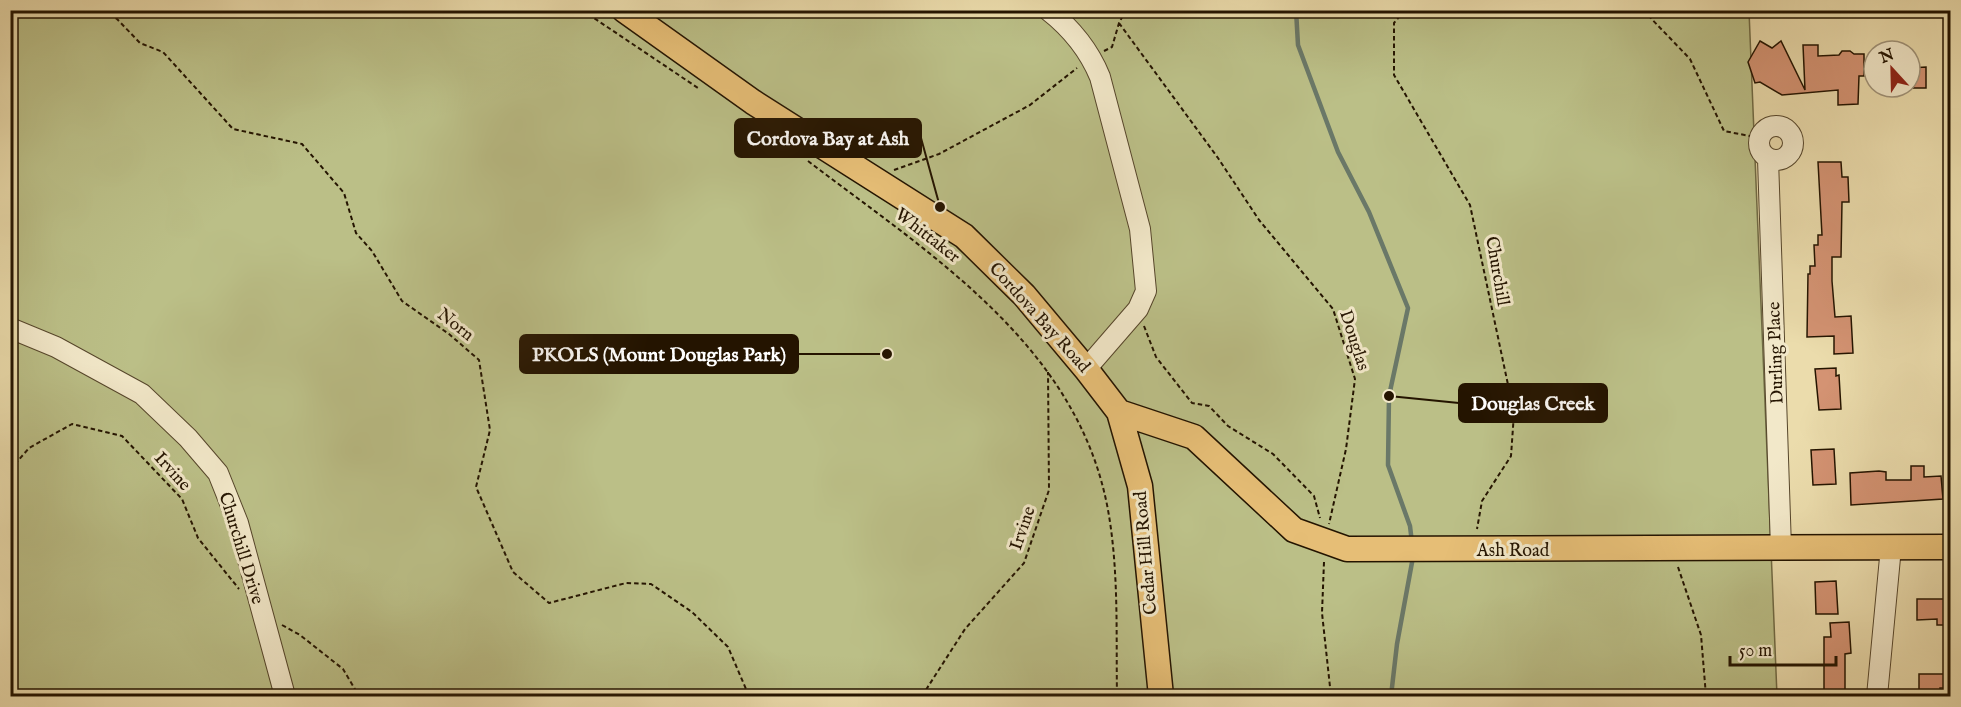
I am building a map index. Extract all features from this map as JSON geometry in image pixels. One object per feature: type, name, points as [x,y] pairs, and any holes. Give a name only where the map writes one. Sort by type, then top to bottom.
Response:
[{"type":"main road","name":"Cordova Bay Road","points":[[624,10],[753,102],[964,236],[1024,295],[1119,412]]},
{"type":"main road","name":"Ash Road","points":[[1119,412],[1194,437],[1294,530],[1347,549],[1950,547]]},
{"type":"main road","name":"Cedar Hill Road","points":[[1119,412],[1140,486],[1161,696]]},
{"type":"street","points":[[1048,10],[1063,21],[1092,57],[1100,77],[1140,229],[1146,291],[1138,309],[1086,369]]},
{"type":"street","points":[[1760,138],[1766,129],[1777,125],[1787,129],[1793,138],[1790,155],[1780,160],[1768,159]]},
{"type":"street","name":"Durling Place","points":[[1760,138],[1760,150],[1768,159],[1781,548]]},
{"type":"street","name":"Churchill Drive","points":[[10,328],[56,347],[142,394],[188,438],[218,473],[238,523],[285,696]]},
{"type":"street","points":[[1877,696],[1891,547]]},
{"type":"path","name":"Norn","points":[[103,10],[117,19],[140,43],[163,52],[233,129],[302,144],[344,193],[356,233],[372,251],[402,301],[449,334],[479,360],[490,430],[476,487],[513,572],[549,603],[626,583],[651,584],[692,612],[728,647],[748,696]]},
{"type":"path","points":[[582,10],[700,89]]},
{"type":"path","points":[[850,193],[873,178],[939,154],[1030,105],[1092,57],[1112,47],[1119,23],[1126,10]]},
{"type":"path","name":"Churchill","points":[[1405,10],[1394,23],[1394,75],[1470,205],[1514,413],[1511,456],[1482,501],[1474,550]]},
{"type":"path","points":[[1643,10],[1690,59],[1724,131],[1760,138]]},
{"type":"path","name":"Douglas","points":[[1119,23],[1218,158],[1259,220],[1333,309],[1355,379],[1346,448],[1325,541],[1322,613],[1330,696]]},
{"type":"path","name":"Whittaker","points":[[804,158],[974,289],[1048,370],[1089,440],[1108,510],[1115,591],[1117,696]]},
{"type":"path","points":[[1138,309],[1156,357],[1192,403],[1209,406],[1228,426],[1272,454],[1314,496],[1325,541]]},
{"type":"path","name":"Irvine","points":[[922,696],[965,629],[1023,563],[1049,490],[1048,370]]},
{"type":"path","name":"Irvine","points":[[10,470],[29,448],[72,424],[122,436],[183,499],[198,538],[226,577],[241,591]]},
{"type":"path","points":[[1676,549],[1678,573],[1701,636],[1706,696]]},
{"type":"path","points":[[262,614],[300,635],[343,669],[359,696]]},
{"type":"green space","points":[[10,11],[1749,11],[1777,696],[11,696]]},
{"type":"building","points":[[1760,41],[1772,48],[1781,41],[1805,90],[1803,45],[1818,45],[1818,56],[1839,55],[1842,51],[1862,54],[1858,104],[1838,105],[1838,90],[1782,95],[1760,82],[1755,83],[1748,62]]},
{"type":"building","points":[[1922,67],[1926,67],[1926,88],[1922,88]]},
{"type":"building","points":[[1818,162],[1841,162],[1842,177],[1848,177],[1849,202],[1842,202],[1841,257],[1832,257],[1832,281],[1835,317],[1851,316],[1853,353],[1834,354],[1834,336],[1807,337],[1808,274],[1810,274],[1810,266],[1815,266],[1814,245],[1818,245],[1818,235],[1822,235]]},
{"type":"building","points":[[1836,368],[1836,376],[1839,375],[1841,409],[1819,410],[1815,369]]},
{"type":"building","points":[[1834,449],[1836,484],[1813,485],[1811,450]]},
{"type":"building","points":[[1911,466],[1924,466],[1924,477],[1941,476],[1943,499],[1851,505],[1850,473],[1879,471],[1886,472],[1886,480],[1911,480]]},
{"type":"building","points":[[1836,581],[1838,614],[1816,614],[1815,582]]},
{"type":"building","points":[[1917,599],[1950,599],[1950,625],[1937,625],[1937,619],[1917,620]]},
{"type":"building","points":[[1849,622],[1851,653],[1845,654],[1845,693],[1824,693],[1824,637],[1831,637],[1830,623]]},
{"type":"building","points":[[1919,674],[1950,674],[1950,688],[1940,688],[1940,696],[1919,696]]},
{"type":"waterway","points":[[1296,10],[1298,45],[1338,152],[1369,212],[1408,308],[1389,396],[1388,465],[1410,526],[1412,543]]},
{"type":"waterway","points":[[1391,696],[1397,644],[1413,557]]},
{"type":"place","name":"Cordova Bay at Ash","points":[[940,207]]},
{"type":"place","name":"PKOLS (Mount Douglas Park)","points":[[887,354]]},
{"type":"place","name":"Douglas Creek","points":[[1389,396]]}]
